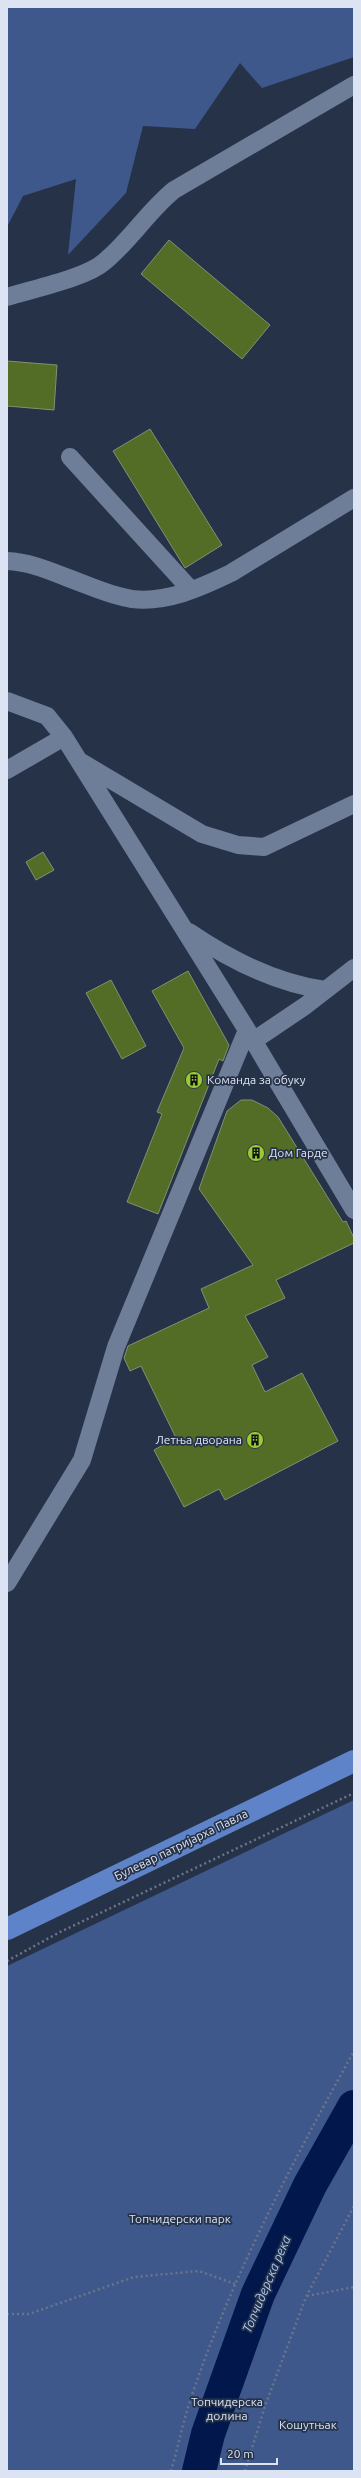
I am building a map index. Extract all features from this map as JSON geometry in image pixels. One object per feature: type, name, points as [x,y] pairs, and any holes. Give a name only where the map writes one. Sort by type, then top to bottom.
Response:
[{"type":"main road","name":"Булевар патријарха Павла","points":[[7,1929],[354,1761]]},
{"type":"lane","points":[[7,297],[98,267],[114,253],[164,198],[174,190],[354,85]]},
{"type":"lane","points":[[70,458],[191,590]]},
{"type":"lane","points":[[7,561],[23,562],[130,599],[150,600],[191,590],[231,573],[354,498]]},
{"type":"lane","points":[[7,700],[46,716],[64,737],[250,1036],[354,1210]]},
{"type":"lane","points":[[7,770],[64,737]]},
{"type":"lane","points":[[78,760],[202,834],[238,845],[264,847],[354,804]]},
{"type":"lane","points":[[183,929],[225,957],[270,976],[306,988],[325,990]]},
{"type":"lane","points":[[7,1583],[82,1460],[116,1347],[250,1036],[325,990],[354,968]]},
{"type":"path","points":[[7,1961],[60,1932],[354,1794]]},
{"type":"path","points":[[171,2471],[191,2398],[235,2284],[290,2168],[354,2051]]},
{"type":"path","points":[[245,2471],[265,2406],[306,2297],[354,2206]]},
{"type":"path","points":[[7,2314],[28,2314],[134,2277],[199,2271],[235,2284]]},
{"type":"path","points":[[306,2297],[354,2288]]},
{"type":"green space","points":[[7,7],[354,7],[354,57],[262,88],[240,63],[195,129],[143,126],[126,193],[68,255],[76,179],[23,196],[7,227]]},
{"type":"green space","name":"Топчидерски парк","points":[[354,1800],[354,2471],[7,2471],[7,1966]]},
{"type":"building","points":[[169,240],[270,325],[242,359],[141,274]]},
{"type":"building","points":[[7,361],[57,365],[54,410],[7,406]]},
{"type":"building","points":[[150,429],[222,545],[185,568],[113,451]]},
{"type":"building","points":[[43,852],[54,870],[36,880],[26,862]]},
{"type":"building","name":"Команда за обуку","points":[[188,971],[229,1045],[223,1061],[219,1059],[158,1214],[127,1202],[162,1114],[157,1112],[184,1048],[152,991]]},
{"type":"building","points":[[111,980],[146,1046],[122,1059],[86,993]]},
{"type":"building","points":[[241,1100],[252,1100],[268,1108],[278,1117],[343,1222],[346,1221],[354,1238],[354,1243],[276,1280],[285,1298],[245,1316],[268,1357],[252,1365],[265,1392],[302,1373],[338,1441],[225,1500],[219,1489],[184,1507],[154,1450],[176,1438],[141,1366],[130,1371],[124,1358],[128,1346],[209,1308],[201,1289],[253,1265],[199,1189],[227,1111]]},
{"type":"waterway","name":"Топчидерска река","points":[[199,2471],[208,2434],[258,2294],[310,2185],[354,2107]]},
{"type":"place","name":"Команда за обуку","points":[[194,1080]]},
{"type":"place","name":"Дом Гарде","points":[[256,1153]]},
{"type":"place","name":"Летња дворана","points":[[255,1440]]},
{"type":"park label","name":"Топчидерска долина","points":[[227,2409]]},
{"type":"park label","name":"Кошутњак","points":[[308,2425]]}]
